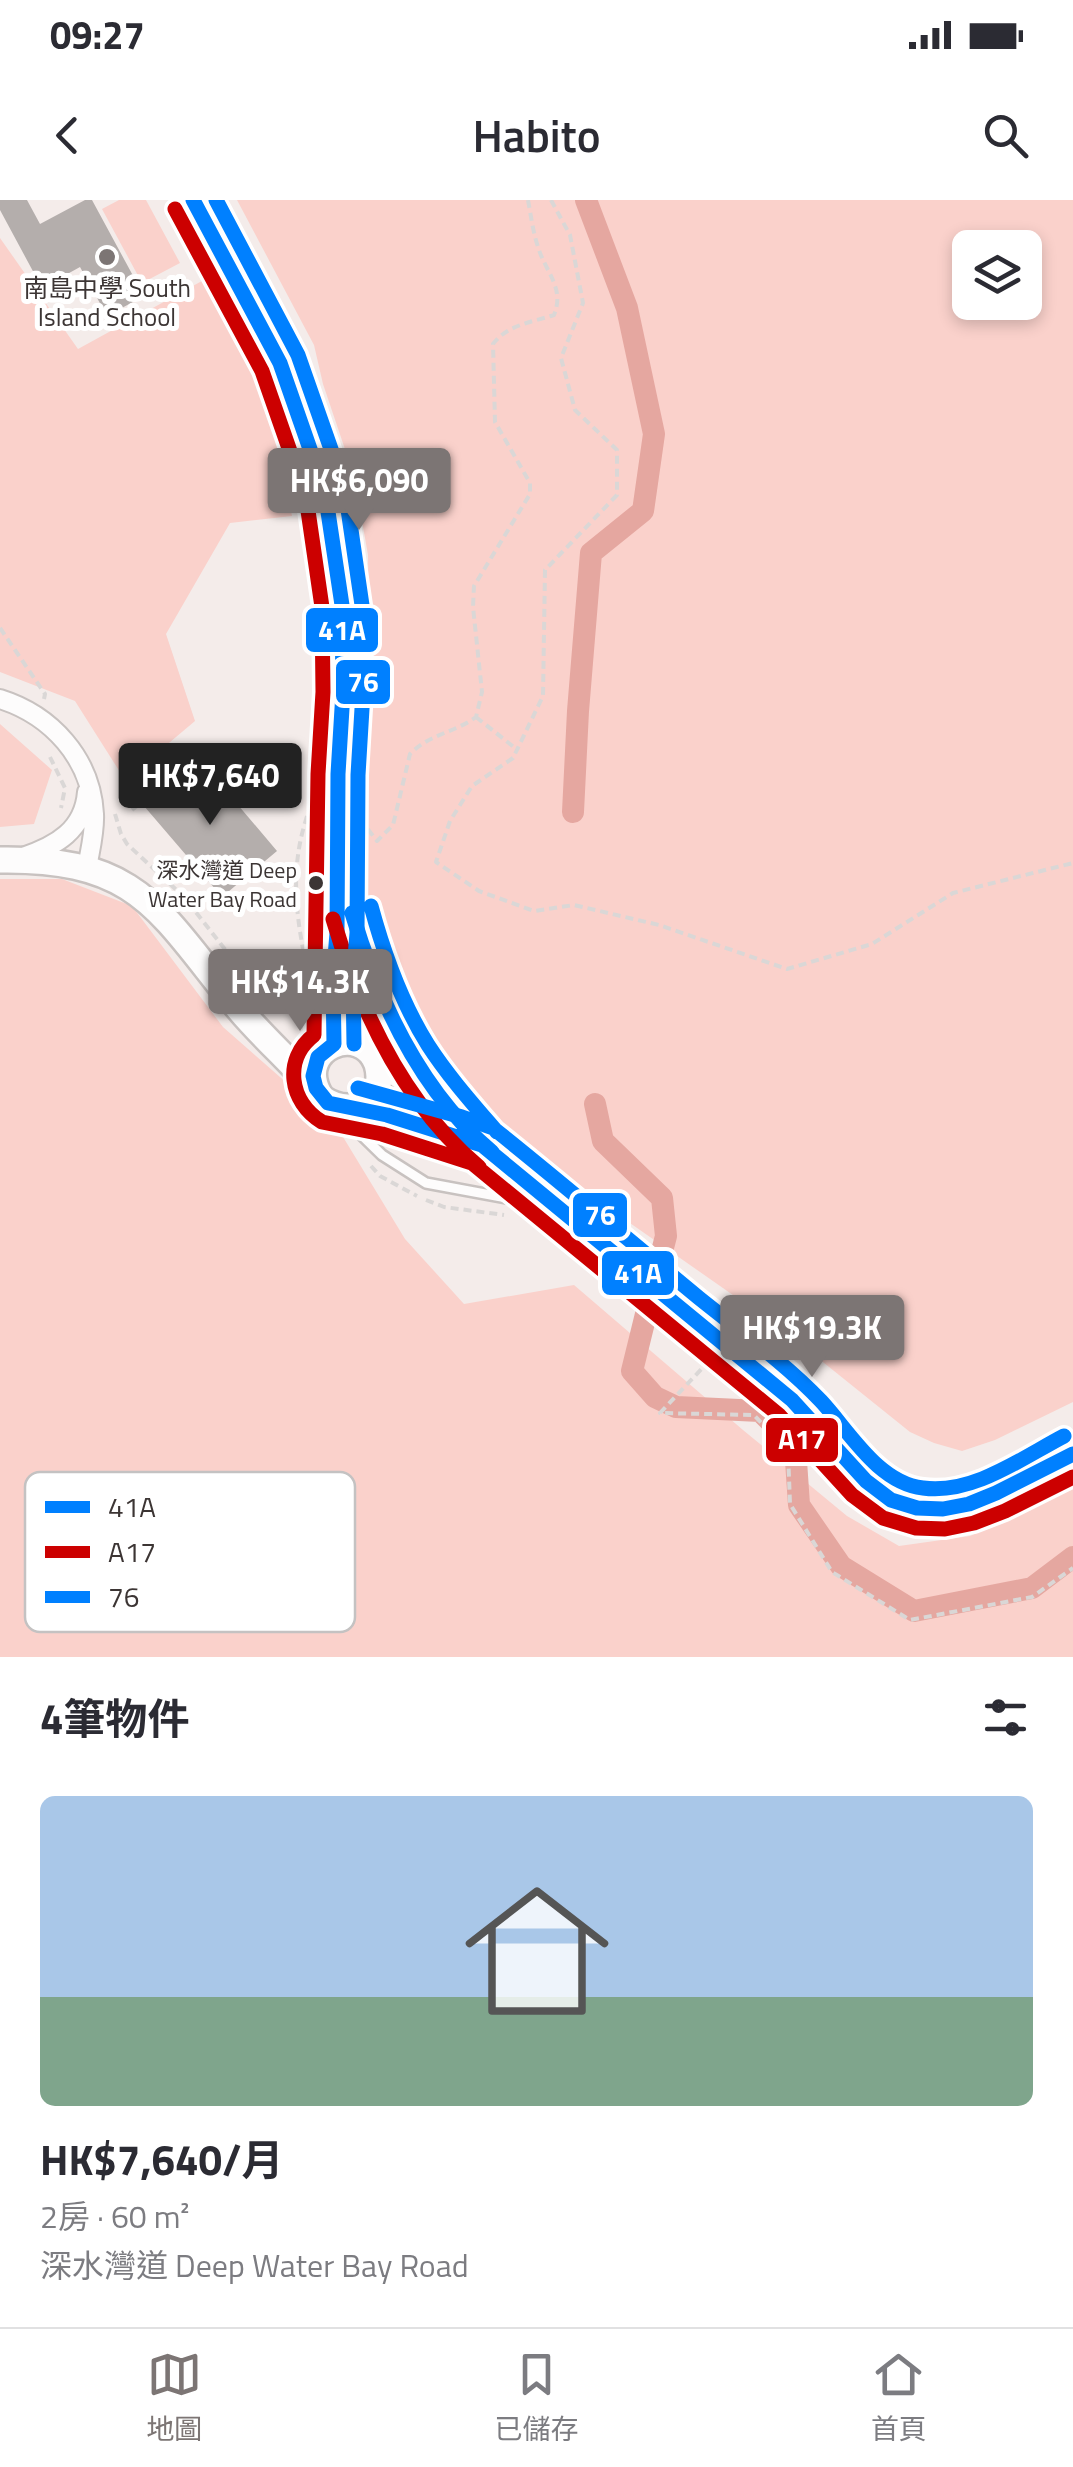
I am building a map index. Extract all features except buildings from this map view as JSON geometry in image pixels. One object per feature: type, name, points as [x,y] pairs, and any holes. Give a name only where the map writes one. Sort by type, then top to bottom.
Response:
[{"type":"main road","points":[[193,200],[280,363],[325,492],[342,605],[337,933],[331,1046],[318,1057],[314,1082],[334,1101],[482,1144]]},
{"type":"main road","points":[[337,836],[352,914],[389,1013],[412,1058],[482,1144]]},
{"type":"main road","points":[[6,860],[87,868],[126,884],[156,907],[242,1012],[334,1101],[365,1102],[377,1088],[378,1068],[369,1052],[337,933]]},
{"type":"main road","points":[[242,1012],[295,1045],[331,1046],[344,1042],[369,1052],[792,1400],[862,1477],[890,1500],[924,1510],[966,1506],[1073,1454]]},
{"type":"street","points":[[0,699],[37,715],[73,750],[88,781],[94,814],[87,868]]},
{"type":"street","points":[[6,860],[55,845],[73,829],[81,817],[88,781]]},
{"type":"lane","points":[[334,1101],[382,1155],[426,1183],[562,1209]]},
{"type":"path","points":[[356,812],[378,841],[393,825],[410,754],[418,745],[461,728],[476,716],[482,692],[474,586],[530,494],[530,483],[495,422],[493,344],[508,330],[554,315],[559,299],[538,248],[528,200]]},
{"type":"path","points":[[551,200],[570,234],[583,304],[561,358],[575,410],[617,450],[617,495],[546,570],[543,696],[513,758],[472,786],[450,821],[436,862],[479,891],[534,911],[574,906],[608,913],[659,925],[786,969],[872,944],[953,894],[1073,862]]},
{"type":"path","points":[[0,628],[45,694]]},
{"type":"path","points":[[476,716],[516,749]]},
{"type":"path","points":[[46,749],[65,788],[62,808],[56,816]]},
{"type":"path","points":[[132,810],[194,757]]},
{"type":"path","points":[[127,844],[184,898],[264,999],[280,1009],[296,1008],[308,996],[310,984],[298,926],[296,892],[300,839],[313,796]]},
{"type":"path","points":[[366,1162],[380,1176],[409,1193],[444,1207],[516,1216]]},
{"type":"path","points":[[713,1356],[660,1413],[754,1415],[788,1450],[790,1504],[832,1572],[910,1620],[1032,1596],[1073,1568]]},
{"type":"shaded area","points":[[119,200],[146,200],[180,263],[142,283],[102,209]]},
{"type":"shaded area","points":[[237,200],[1073,200],[1073,1402],[995,1440],[962,1451],[910,1432],[783,1330],[454,1100],[389,990],[381,940],[371,938],[365,906],[362,863],[368,555],[354,476],[314,345]]},
{"type":"shaded area","points":[[0,238],[78,349],[211,276],[269,407],[292,516],[230,523],[166,634],[195,721],[125,780],[75,701],[0,672]]},
{"type":"shaded area","points":[[0,724],[52,770],[34,824],[0,827]]},
{"type":"shaded area","points":[[0,879],[62,879],[132,906],[223,1027],[337,1127],[405,1239],[464,1304],[574,1285],[847,1516],[899,1546],[970,1536],[1073,1489],[1073,1657],[0,1657]]},
{"type":"waterway","points":[[573,812],[591,553],[643,511],[654,434],[627,308],[586,200]]},
{"type":"waterway","points":[[595,1104],[603,1141],[662,1198],[666,1236],[658,1267]]},
{"type":"waterway","points":[[648,1306],[632,1371],[655,1397],[676,1407],[760,1411],[795,1446],[799,1505],[841,1566],[914,1611],[1032,1588],[1073,1557]]},
{"type":"transit line","name":"41A","points":[[193,200],[280,363],[325,492],[342,605],[334,1044],[318,1057],[313,1076],[316,1088],[328,1103],[387,1115],[482,1145],[792,1400],[866,1481],[891,1500],[917,1508],[969,1504],[1073,1454]]},
{"type":"transit line","name":"76","points":[[216,200],[298,355],[345,489],[362,605],[354,1044]]},
{"type":"transit line","name":"A17","points":[[175,209],[262,371],[306,497],[322,607],[314,1035],[304,1045],[294,1068],[302,1103],[322,1122],[382,1134],[472,1163],[779,1415],[852,1495],[883,1518],[916,1528],[945,1529],[974,1523],[1073,1477]]},
{"type":"transit line","name":"76","points":[[371,906],[394,977],[418,1029],[444,1068],[497,1132]]},
{"type":"transit line","name":"41A","points":[[352,913],[375,979],[405,1043],[444,1102],[492,1152]]},
{"type":"transit line","name":"A17","points":[[333,919],[357,987],[388,1054],[429,1115],[479,1167]]},
{"type":"transit line","name":"76","points":[[358,1088],[493,1128],[777,1360],[892,1477],[923,1488],[960,1486],[1014,1464],[1064,1436]]},
{"type":"place","name":"南島中學 South Island School","points":[[107,257]]},
{"type":"place","name":"深水灣道 Deep Water Bay Road","points":[[316,883]]}]
